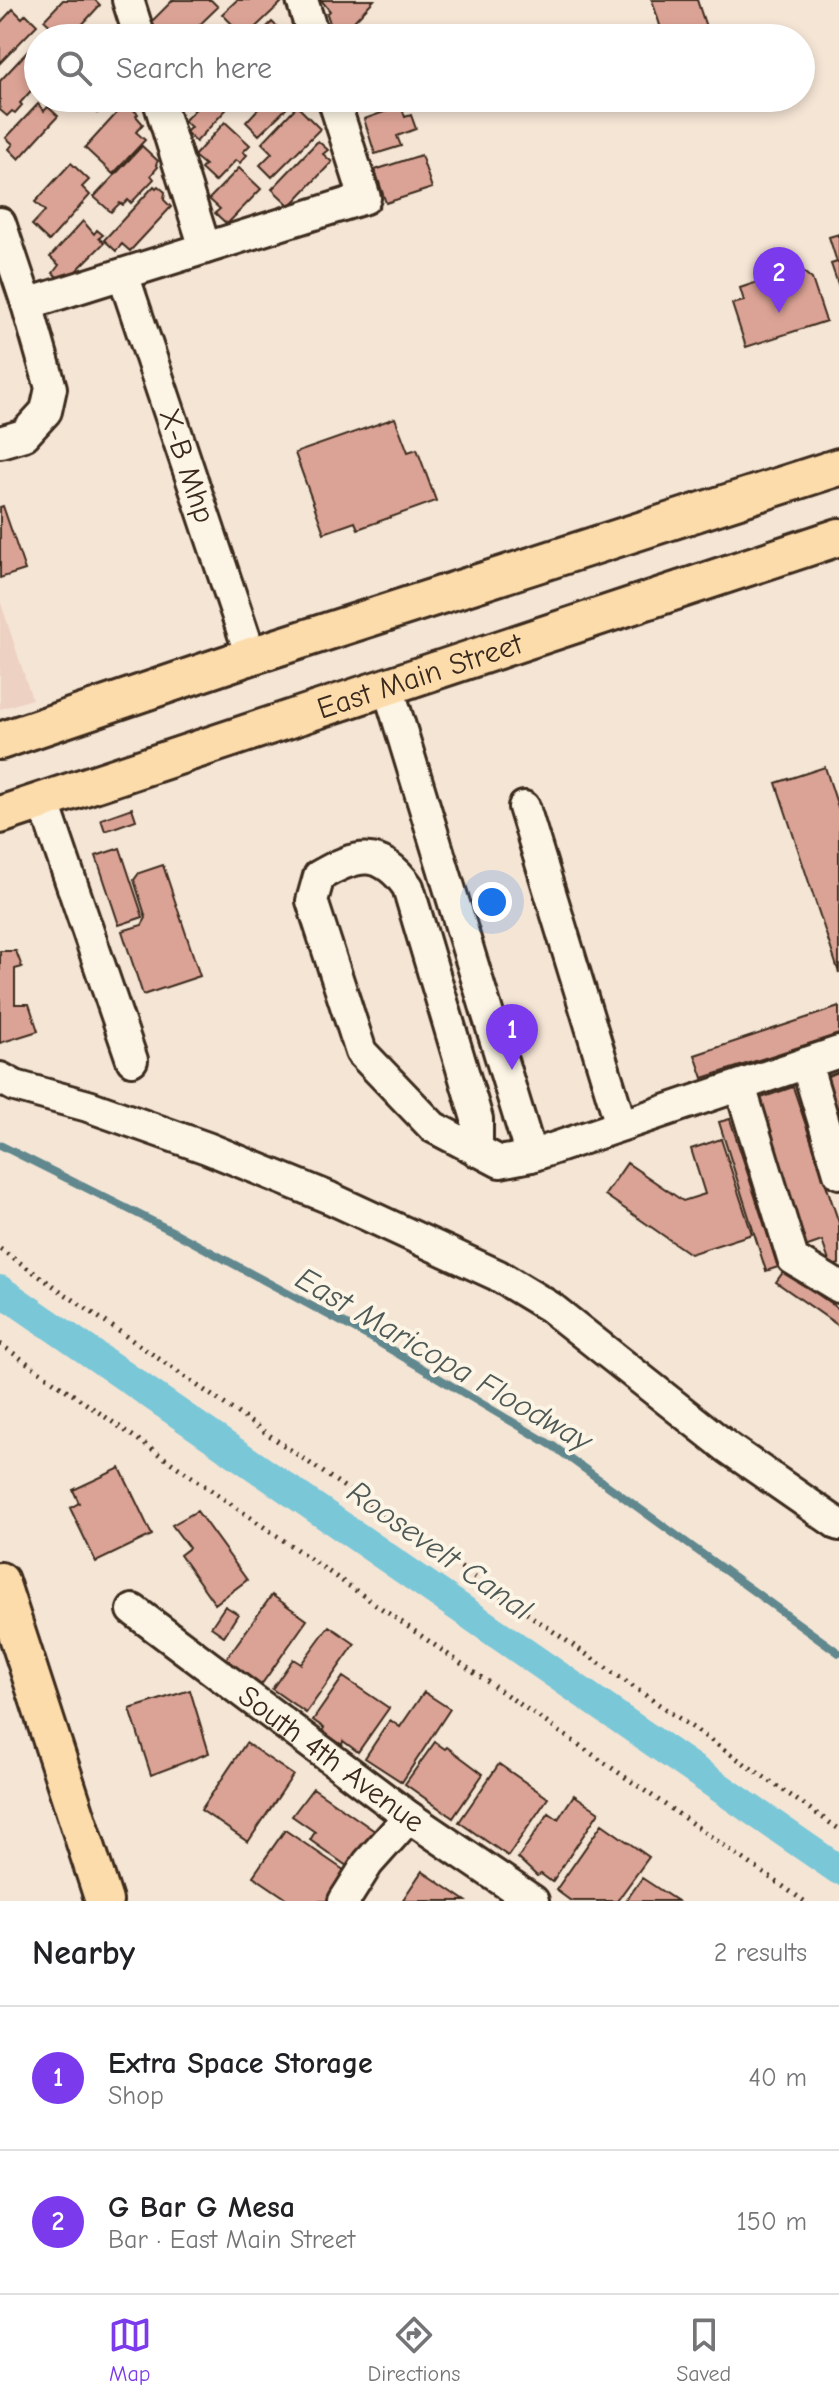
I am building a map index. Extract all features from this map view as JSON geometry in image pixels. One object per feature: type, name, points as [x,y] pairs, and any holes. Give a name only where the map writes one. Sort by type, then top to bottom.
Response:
[{"type":"main road","points":[[0,741],[251,656],[839,467]]},
{"type":"main road","name":"East Main Street","points":[[0,815],[839,537]]},
{"type":"main road","points":[[0,1581],[104,1901]]},
{"type":"lane","points":[[128,0],[136,24]]},
{"type":"lane","points":[[302,0],[310,24]]},
{"type":"lane","points":[[162,112],[205,248]]},
{"type":"lane","points":[[27,304],[365,198],[337,112]]},
{"type":"lane","points":[[0,223],[51,388],[46,411],[24,435],[0,442]]},
{"type":"lane","name":"X-B Mhp","points":[[123,274],[251,656]]},
{"type":"lane","points":[[388,687],[531,1156]]},
{"type":"lane","points":[[43,800],[132,1060]]},
{"type":"lane","points":[[524,807],[621,1125]]},
{"type":"lane","points":[[477,1151],[477,1119],[408,887],[396,869],[372,857],[343,862],[319,876],[312,901],[361,1052],[433,1127],[477,1151],[500,1162],[531,1156],[839,1052]]},
{"type":"lane","points":[[806,1063],[839,1173]]},
{"type":"lane","points":[[0,1078],[15,1086],[88,1106],[207,1148],[330,1198],[497,1275],[550,1307],[728,1448],[839,1525]]},
{"type":"lane","points":[[740,1086],[793,1259],[839,1287]]},
{"type":"lane","name":"South 4th Avenue","points":[[133,1610],[409,1817],[533,1901]]},
{"type":"lane","points":[[344,1901],[368,1863],[409,1817]]},
{"type":"path","points":[[0,1249],[839,1829]]},
{"type":"path","points":[[0,1344],[804,1901]]},
{"type":"shaded area","points":[[0,600],[32,699],[0,709]]},
{"type":"building","points":[[63,0],[95,0],[100,5],[83,24],[48,24],[44,20]]},
{"type":"building","points":[[173,0],[211,0],[218,7],[200,24],[151,22]]},
{"type":"building","points":[[237,0],[278,0],[281,3],[259,24],[232,24],[222,14]]},
{"type":"building","points":[[321,0],[374,0],[351,24],[330,24],[327,14],[330,11]]},
{"type":"building","points":[[652,0],[697,0],[705,24],[660,24]]},
{"type":"building","points":[[13,9],[22,18],[26,14],[36,24],[24,24],[24,38],[0,63],[0,23]]},
{"type":"building","points":[[24,55],[24,99],[15,113],[12,111],[7,116],[0,110],[0,81]]},
{"type":"building","points":[[30,112],[54,112],[58,116],[19,159],[9,149],[13,144],[6,138]]},
{"type":"building","points":[[118,112],[138,114],[136,116],[143,124],[136,132],[145,140],[113,174],[85,148]]},
{"type":"building","points":[[193,112],[224,112],[196,142],[186,132],[191,127],[184,121]]},
{"type":"building","points":[[255,112],[283,112],[259,135],[246,122]]},
{"type":"building","points":[[291,112],[303,112],[320,129],[272,177],[260,165],[272,153],[262,143]]},
{"type":"building","points":[[384,112],[403,112],[405,117],[411,115],[416,129],[397,136],[401,146],[375,154],[364,119]]},
{"type":"building","points":[[225,122],[250,145],[243,152],[247,155],[240,163],[236,160],[215,182],[201,169],[205,165],[194,156]]},
{"type":"building","points":[[318,141],[328,150],[323,154],[332,162],[290,206],[272,189]]},
{"type":"building","points":[[142,146],[158,161],[158,167],[151,175],[154,179],[131,203],[128,200],[123,205],[120,203],[111,212],[94,197]]},
{"type":"building","points":[[421,155],[432,188],[386,203],[375,170]]},
{"type":"building","points":[[71,163],[89,180],[82,187],[90,195],[49,241],[32,225],[45,211],[35,202]]},
{"type":"building","points":[[239,168],[261,189],[227,224],[215,213],[220,209],[209,199]]},
{"type":"building","points":[[154,186],[165,192],[164,200],[171,207],[130,251],[122,244],[116,251],[104,240]]},
{"type":"building","points":[[83,221],[94,234],[97,230],[103,235],[99,238],[104,243],[64,283],[53,273],[59,265],[50,257]]},
{"type":"building","points":[[839,234],[839,287],[831,264],[837,262],[829,237]]},
{"type":"building","points":[[799,268],[812,279],[826,321],[746,347],[732,304],[744,301],[740,288]]},
{"type":"building","points":[[395,418],[408,452],[417,449],[436,501],[358,529],[355,522],[324,533],[295,453]]},
{"type":"building","points":[[3,506],[25,570],[0,578],[0,507]]},
{"type":"building","points":[[825,767],[839,810],[839,973],[776,783]]},
{"type":"building","points":[[132,808],[136,820],[105,831],[101,819]]},
{"type":"building","points":[[120,848],[143,917],[119,925],[96,856]]},
{"type":"building","points":[[163,865],[200,976],[143,995],[122,931],[142,925],[146,918],[134,880],[139,873]]},
{"type":"building","points":[[0,951],[16,951],[22,967],[15,969],[15,1004],[29,1004],[38,1031],[0,1043]]},
{"type":"building","points":[[839,1007],[839,1034],[703,1078],[695,1055]]},
{"type":"building","points":[[839,1072],[839,1129],[822,1078]]},
{"type":"building","points":[[793,1087],[839,1223],[839,1264],[831,1267],[822,1241],[805,1247],[757,1106],[763,1104],[761,1098]]},
{"type":"building","points":[[730,1119],[778,1267],[766,1271],[719,1122]]},
{"type":"building","points":[[721,1139],[752,1234],[690,1254],[605,1195],[627,1163],[683,1201],[705,1194],[691,1149]]},
{"type":"building","points":[[784,1271],[839,1309],[839,1326],[776,1282]]},
{"type":"building","points":[[120,1468],[152,1535],[96,1562],[70,1508],[79,1503],[73,1490]]},
{"type":"building","points":[[197,1511],[247,1580],[215,1604],[180,1555],[189,1548],[172,1525]]},
{"type":"building","points":[[272,1595],[307,1620],[261,1685],[226,1659]]},
{"type":"building","points":[[225,1606],[238,1614],[224,1636],[211,1627]]},
{"type":"building","points":[[329,1626],[355,1644],[306,1713],[272,1689],[293,1659],[301,1664]]},
{"type":"building","points":[[343,1677],[389,1708],[358,1752],[322,1731],[324,1728],[313,1720]]},
{"type":"building","points":[[190,1690],[209,1753],[151,1775],[130,1709]]},
{"type":"building","points":[[424,1692],[450,1709],[402,1782],[365,1758],[390,1720],[400,1727]]},
{"type":"building","points":[[435,1742],[445,1749],[447,1747],[483,1774],[453,1818],[405,1784]]},
{"type":"building","points":[[246,1743],[293,1775],[248,1842],[201,1810]]},
{"type":"building","points":[[499,1764],[548,1798],[508,1856],[459,1822]]},
{"type":"building","points":[[313,1788],[379,1834],[354,1871],[310,1840],[315,1832],[292,1816]]},
{"type":"building","points":[[574,1795],[599,1812],[552,1882],[541,1874],[537,1876],[518,1858],[549,1813],[558,1819]]},
{"type":"building","points":[[602,1824],[649,1857],[617,1901],[571,1901],[556,1890]]},
{"type":"building","points":[[285,1830],[351,1875],[334,1901],[290,1901],[253,1876]]},
{"type":"building","points":[[422,1871],[466,1901],[402,1901]]},
{"type":"building","points":[[642,1878],[677,1901],[626,1901]]},
{"type":"waterway","name":"East Maricopa Floodway","points":[[0,1145],[174,1232],[373,1339],[553,1446],[839,1653]]},
{"type":"waterway","name":"Roosevelt Canal","points":[[0,1290],[839,1870]]},
{"type":"place","name":"G Bar G Mesa","points":[[779,313]]},
{"type":"place","name":"Extra Space Storage","points":[[512,1070]]}]
